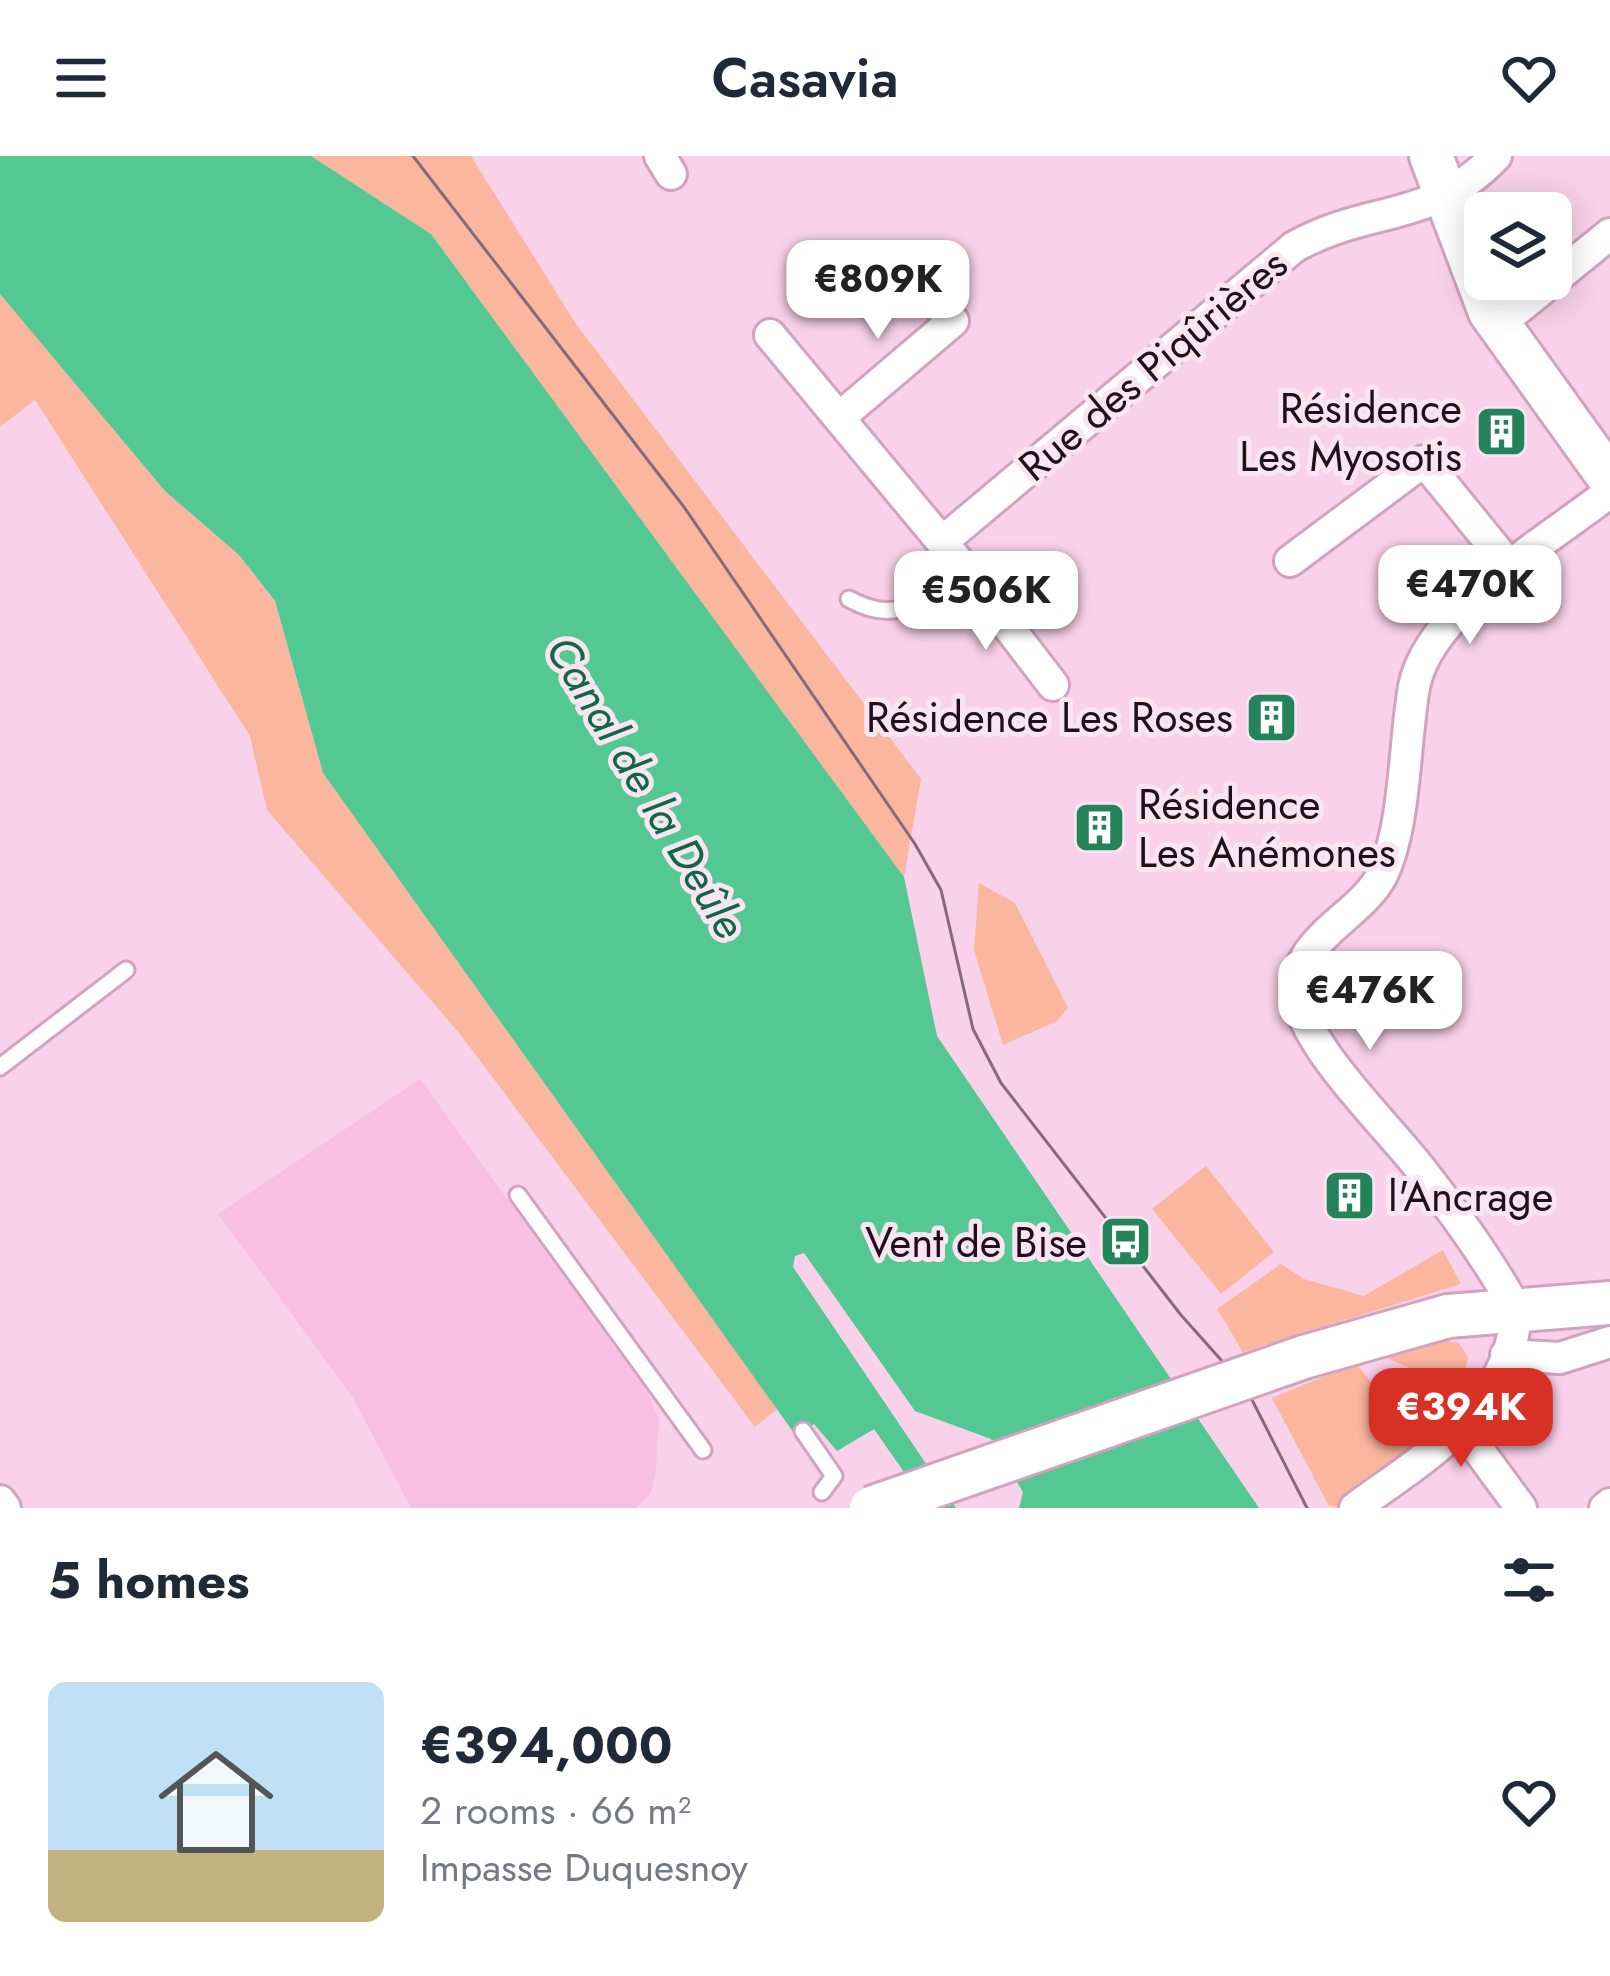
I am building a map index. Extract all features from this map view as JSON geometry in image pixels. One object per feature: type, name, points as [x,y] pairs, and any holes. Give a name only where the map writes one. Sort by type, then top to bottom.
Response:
[{"type":"street","points":[[1431,156],[1498,325],[1610,479]]},
{"type":"street","points":[[1449,197],[1496,156]]},
{"type":"street","name":"Rue des Piqûrières","points":[[951,553],[1294,247],[1323,232],[1449,197]]},
{"type":"street","points":[[1498,325],[1610,235]]},
{"type":"street","points":[[839,417],[953,322],[905,265]]},
{"type":"street","points":[[770,334],[951,553],[1052,685]]},
{"type":"street","points":[[1290,562],[1424,461],[1512,569]]},
{"type":"street","points":[[1355,1508],[1463,1429],[1484,1406],[1506,1355],[1516,1309],[1452,1210],[1320,1042],[1298,999],[1308,953],[1369,895],[1388,861],[1421,660],[1442,628],[1610,492]]},
{"type":"street","points":[[871,1508],[1413,1323],[1610,1303]]},
{"type":"street","points":[[1506,1355],[1560,1358],[1610,1342]]},
{"type":"street","points":[[1463,1429],[1521,1508]]},
{"type":"lane","points":[[849,599],[876,614],[907,609],[951,553]]},
{"type":"lane","points":[[0,1066],[126,970]]},
{"type":"lane","points":[[518,1195],[703,1450]]},
{"type":"lane","points":[[803,1431],[834,1476],[822,1492]]},
{"type":"shaded area","points":[[311,156],[471,156],[576,324],[921,779],[904,877],[431,234]]},
{"type":"shaded area","points":[[0,294],[165,491],[239,555],[275,602],[323,773],[777,1409],[755,1427],[460,1034],[267,810],[250,736],[35,400],[0,427]]},
{"type":"shaded area","points":[[979,883],[1015,903],[1068,1008],[1057,1021],[1003,1045],[974,950]]},
{"type":"shaded area","points":[[420,1079],[648,1393],[659,1420],[656,1468],[651,1493],[636,1508],[411,1508],[352,1396],[218,1214]]},
{"type":"shaded area","points":[[1206,1166],[1274,1252],[1221,1294],[1152,1209]]},
{"type":"shaded area","points":[[1443,1250],[1461,1284],[1243,1352],[1217,1309],[1281,1264],[1304,1279],[1364,1296]]},
{"type":"shaded area","points":[[1447,1341],[1459,1343],[1468,1357],[1458,1407],[1446,1406],[1418,1372],[1385,1357]]},
{"type":"shaded area","points":[[1356,1363],[1417,1441],[1349,1508],[1329,1506],[1272,1398]]},
{"type":"water","name":"Canal de la Deûle","points":[[0,156],[311,156],[431,234],[904,877],[937,1036],[1259,1508],[1019,1508],[1023,1492],[991,1439],[915,1411],[804,1253],[795,1256],[793,1267],[956,1508],[929,1508],[874,1429],[837,1451],[814,1424],[796,1436],[323,773],[275,601],[239,555],[165,491],[0,294]]},
{"type":"tram line","points":[[413,156],[684,507],[915,844],[941,890],[973,1029],[1001,1083],[1181,1315],[1246,1388],[1307,1508]]},
{"type":"place","name":"Résidence Les Myosotis","points":[[1501,432]]},
{"type":"place","name":"Résidence Les Roses","points":[[1272,717]]},
{"type":"place","name":"Résidence Les Anémones","points":[[1099,828]]},
{"type":"place","name":"l'Ancrage","points":[[1349,1196]]},
{"type":"place","name":"Vent de Bise","points":[[1126,1242]]}]
